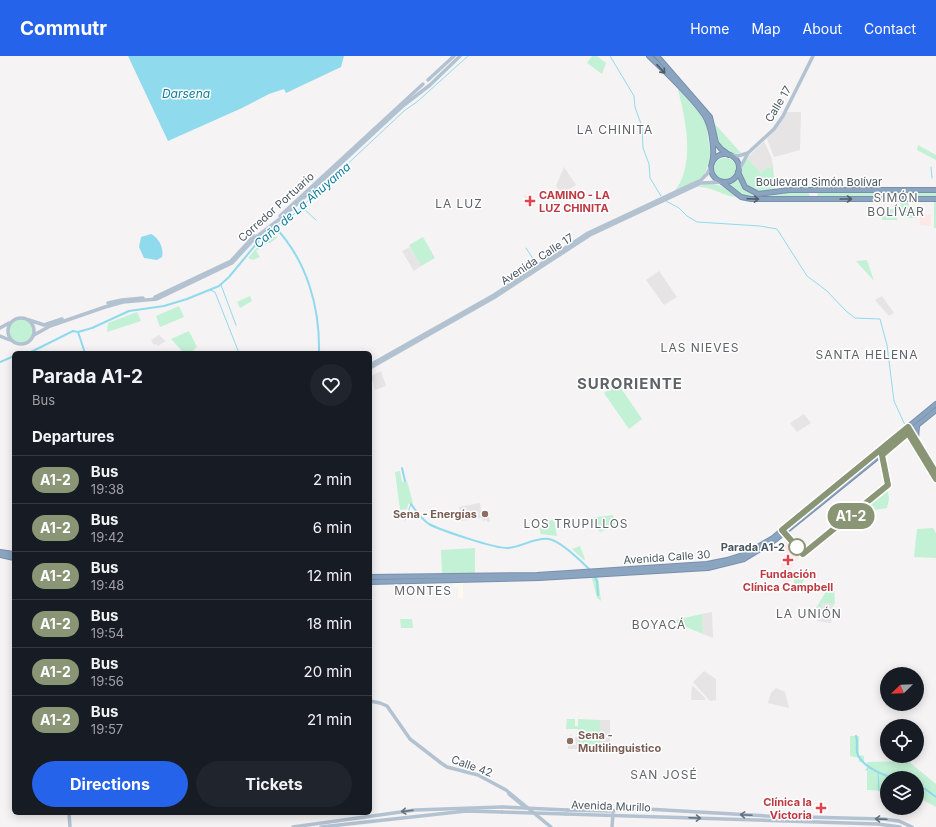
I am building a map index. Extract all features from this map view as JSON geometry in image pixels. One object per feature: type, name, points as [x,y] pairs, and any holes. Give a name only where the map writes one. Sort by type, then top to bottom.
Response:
[{"type":"highway","points":[[649,56],[686,95],[707,120],[712,145],[711,164],[713,176],[721,182],[732,180],[738,171],[737,162],[720,149],[716,143],[710,117],[657,56]]},
{"type":"highway","points":[[711,164],[720,156],[729,155]]},
{"type":"highway","name":"Boulevard Simón Bolívar","points":[[738,171],[745,187],[755,193],[789,190],[936,190]]},
{"type":"highway","name":"Boulevard Simón Bolívar","points":[[721,182],[741,197],[748,199],[936,198]]},
{"type":"highway","points":[[808,190],[811,196],[808,199]]},
{"type":"highway","name":"Avenida Calle 30","points":[[372,577],[593,573],[707,564],[727,560],[746,554],[773,538],[936,404]]},
{"type":"highway","name":"Avenida Calle 30","points":[[372,582],[708,568],[730,563],[750,556],[785,533],[936,410]]},
{"type":"highway","points":[[916,439],[917,426]]},
{"type":"highway","points":[[0,552],[12,554]]},
{"type":"highway","points":[[0,555],[12,558]]},
{"type":"main road","points":[[428,80],[454,56]]},
{"type":"main road","points":[[403,104],[430,84],[460,56]]},
{"type":"main road","name":"Calle 17","points":[[738,171],[748,153],[774,129],[784,116],[813,56]]},
{"type":"main road","points":[[403,104],[423,84]]},
{"type":"main road","name":"Corredor Portuario","points":[[29,320],[44,324],[112,302],[156,296],[231,261],[265,228],[284,213],[403,104]]},
{"type":"main road","points":[[729,155],[738,156],[748,153]]},
{"type":"main road","name":"Avenida Calle 17","points":[[664,199],[702,179],[707,174],[711,164]]},
{"type":"main road","name":"Avenida Calle 17","points":[[372,367],[510,285],[588,233],[701,183],[721,182]]},
{"type":"main road","name":"Corredor Portuario","points":[[34,334],[50,326],[105,306],[123,302],[150,300],[170,292],[232,263],[265,228]]},
{"type":"main road","name":"Avenida Calle 17","points":[[372,364],[510,285]]},
{"type":"main road","points":[[0,328],[18,318],[29,320],[33,325],[34,334],[31,341],[26,344],[19,344],[0,336]]},
{"type":"main road","points":[[10,323],[8,334],[13,342]]},
{"type":"main road","name":"Calle 42","points":[[372,702],[387,706],[411,741],[448,767],[478,775],[504,789]]},
{"type":"main road","points":[[504,789],[547,827]]},
{"type":"main road","points":[[504,789],[515,796],[551,827]]},
{"type":"main road","name":"Avenida Murillo","points":[[613,813],[629,808],[718,814],[883,819],[899,821],[912,827]]},
{"type":"main road","name":"Avenida Murillo","points":[[321,827],[466,811],[502,809]]},
{"type":"main road","name":"Avenida Murillo","points":[[293,827],[416,810],[502,809],[878,824],[900,827]]},
{"type":"main road","points":[[612,827],[613,813]]},
{"type":"main road","points":[[69,815],[70,827]]},
{"type":"shaded area","points":[[787,112],[801,112],[800,150],[774,157],[767,139]]},
{"type":"shaded area","points":[[764,141],[772,159],[773,167],[766,168],[761,173],[747,158]]},
{"type":"shaded area","points":[[564,167],[576,185],[561,194],[556,186]]},
{"type":"shaded area","name":"CAMINO - LA LUZ CHINITA","points":[[530,193],[536,204],[528,209],[523,202],[526,200],[523,196]]},
{"type":"shaded area","points":[[920,215],[931,215],[931,226],[920,225]]},
{"type":"shaded area","points":[[410,247],[421,266],[414,271],[402,251]]},
{"type":"shaded area","points":[[659,271],[677,297],[664,305],[646,280]]},
{"type":"shaded area","points":[[882,296],[894,313],[889,316],[875,300]]},
{"type":"shaded area","points":[[159,335],[166,341],[158,346],[156,344],[154,345],[151,340]]},
{"type":"shaded area","points":[[381,371],[386,386],[375,390],[372,376]]},
{"type":"shaded area","points":[[804,414],[811,423],[797,432],[790,423]]},
{"type":"shaded area","points":[[480,503],[481,511],[488,510],[490,522],[487,522],[487,520],[483,521],[482,518],[461,521],[459,507]]},
{"type":"shaded area","name":"Fundación Clínica Campbell","points":[[788,539],[801,554],[792,566],[789,574],[790,581],[783,584],[781,563],[785,555],[782,543]]},
{"type":"shaded area","points":[[453,582],[463,582],[463,598],[458,598],[458,588],[453,587]]},
{"type":"shaded area","points":[[821,603],[834,604],[831,623],[817,621]]},
{"type":"shaded area","points":[[712,612],[713,638],[703,634],[702,614]]},
{"type":"shaded area","points":[[704,671],[716,679],[716,700],[710,701],[693,682]]},
{"type":"shaded area","points":[[692,685],[705,698],[705,700],[691,700]]},
{"type":"shaded area","points":[[776,688],[785,692],[789,708],[768,703],[771,693]]},
{"type":"shaded area","points":[[600,720],[610,720],[610,750],[600,749]]},
{"type":"shaded area","name":"Sena - Multilinguistico","points":[[572,735],[572,745],[576,745],[575,737],[579,737],[579,749],[568,749],[568,736]]},
{"type":"shaded area","name":"Clínica la Victoria","points":[[817,805],[826,806],[826,810],[821,810],[821,814],[817,814]]},
{"type":"green space","points":[[592,56],[597,56],[606,63],[602,74],[587,63]]},
{"type":"green space","points":[[679,89],[706,124],[711,157],[704,176],[673,193],[680,183],[685,171],[687,157],[686,129]]},
{"type":"green space","points":[[714,123],[741,153],[734,154],[724,150],[716,135]]},
{"type":"green space","points":[[918,145],[936,155],[936,160],[917,150]]},
{"type":"green space","points":[[725,158],[733,161],[736,169],[733,177],[725,180],[717,177],[714,169],[717,161]]},
{"type":"green space","points":[[747,158],[761,173],[766,168],[773,167],[775,189],[757,192],[744,183],[739,172]]},
{"type":"green space","points":[[739,175],[751,192],[808,192],[810,196],[752,198],[741,194],[727,183]]},
{"type":"green space","points":[[705,184],[714,184],[722,187],[737,197],[709,188],[697,187]]},
{"type":"green space","points":[[936,191],[936,197],[817,196],[818,192]]},
{"type":"green space","points":[[908,200],[909,210],[918,209],[918,218],[908,218],[905,216],[901,218],[900,201]]},
{"type":"green space","points":[[934,200],[936,200],[936,228],[934,228]]},
{"type":"green space","points":[[882,209],[897,209],[897,220],[882,220]]},
{"type":"green space","points":[[269,237],[278,237],[256,251],[260,257],[253,260],[248,258],[264,239]]},
{"type":"green space","points":[[423,237],[435,258],[421,266],[409,245]]},
{"type":"green space","points":[[867,260],[874,281],[856,261]]},
{"type":"green space","points":[[250,296],[252,301],[240,308],[237,302]]},
{"type":"green space","points":[[179,306],[184,317],[160,327],[156,316]]},
{"type":"green space","points":[[137,312],[141,321],[107,332],[108,323]]},
{"type":"green space","points":[[21,319],[26,320],[32,326],[32,336],[26,342],[21,343],[16,342],[10,336],[9,331],[10,326],[16,320]]},
{"type":"green space","points":[[189,331],[197,347],[192,351],[182,351],[171,339]]},
{"type":"green space","points":[[618,384],[642,419],[629,429],[604,393]]},
{"type":"green space","points":[[400,471],[402,482],[407,481],[413,503],[408,504],[407,509],[400,510],[395,472]]},
{"type":"green space","points":[[887,487],[889,498],[887,508],[856,513]]},
{"type":"green space","points":[[613,515],[615,526],[600,532],[590,518]]},
{"type":"green space","points":[[554,520],[557,536],[541,534],[537,521]]},
{"type":"green space","points":[[933,528],[936,533],[936,558],[914,557],[917,529]]},
{"type":"green space","points":[[580,546],[585,559],[584,560],[572,549]]},
{"type":"green space","points":[[475,548],[475,574],[442,574],[441,550]]},
{"type":"green space","points":[[793,570],[805,578],[797,593],[795,592]]},
{"type":"green space","points":[[598,577],[601,601],[597,598],[592,578]]},
{"type":"green space","points":[[834,586],[835,604],[821,603],[821,609],[816,608],[827,590]]},
{"type":"green space","points":[[702,614],[703,634],[671,621]]},
{"type":"green space","points":[[400,619],[412,619],[413,628],[401,628]]},
{"type":"green space","points":[[567,719],[575,719],[575,726],[578,726],[578,719],[600,720],[600,749],[579,749],[578,729],[566,729]]},
{"type":"green space","points":[[850,736],[859,736],[859,755],[864,756],[864,762],[859,762],[859,758],[850,756]]},
{"type":"green space","points":[[867,762],[910,763],[920,771],[880,771],[880,791],[867,790]]},
{"type":"green space","points":[[924,774],[936,784],[936,807],[924,801]]},
{"type":"water","name":"Darsena","points":[[128,56],[344,56],[341,67],[286,93],[284,89],[269,94],[242,108],[168,141]]},
{"type":"water","points":[[151,234],[159,241],[162,247],[162,257],[157,260],[144,258],[139,247],[141,237]]},
{"type":"waterway","name":"Caño de La Ahuyama","points":[[275,227],[293,215],[404,111],[418,101],[468,56]]},
{"type":"waterway","points":[[610,56],[634,96],[635,107],[642,127],[643,148],[649,164],[650,178],[661,196]]},
{"type":"waterway","points":[[931,167],[932,178]]},
{"type":"waterway","points":[[666,201],[679,208],[687,216],[697,222],[760,226],[777,229],[807,276],[827,291],[846,311],[855,318],[880,319],[887,345],[894,401],[905,425]]},
{"type":"waterway","points":[[302,207],[316,220]]},
{"type":"waterway","name":"Caño de La Ahuyama","points":[[33,351],[73,331],[78,332],[92,328],[129,311],[164,306],[187,299],[219,286],[229,277],[262,237],[275,227],[296,255],[309,286],[317,319],[319,351]]},
{"type":"waterway","points":[[526,248],[537,265]]},
{"type":"waterway","points":[[221,285],[236,325]]},
{"type":"waterway","points":[[210,290],[215,292],[238,351]]},
{"type":"waterway","points":[[78,332],[84,351]]},
{"type":"waterway","name":"Caño de La Ahuyama","points":[[0,362],[12,357]]},
{"type":"waterway","points":[[930,466],[934,473]]},
{"type":"waterway","points":[[402,468],[405,481]]},
{"type":"waterway","points":[[405,520],[411,504]]},
{"type":"waterway","points":[[411,504],[421,517],[429,524],[492,546],[508,548],[539,539],[549,539],[571,552],[590,570]]},
{"type":"waterway","points":[[594,576],[597,581],[598,595]]},
{"type":"waterway","points":[[856,736],[857,752],[859,757],[866,765],[880,773]]},
{"type":"waterway","points":[[866,770],[869,767]]},
{"type":"waterway","points":[[878,773],[879,791]]},
{"type":"waterway","points":[[924,788],[936,797]]},
{"type":"bus line","name":"A1-2","points":[[936,473],[908,427],[782,530],[803,554],[888,485],[882,455],[908,433],[936,479]]},
{"type":"place","name":"CAMINO - LA LUZ CHINITA","points":[[530,201]]},
{"type":"place","name":"Sena - Energías","points":[[485,514]]},
{"type":"place","name":"Parada A1-2","points":[[797,547]]},
{"type":"place","name":"Fundación Clínica Campbell","points":[[788,560]]},
{"type":"place","name":"Sena - Multilinguistico","points":[[570,741]]},
{"type":"place","name":"Clínica la Victoria","points":[[821,808]]},
{"type":"district","name":"LA CHINITA","points":[[615,129]]},
{"type":"district","name":"LA LUZ","points":[[459,203]]},
{"type":"district","name":"SIMÓN BOLÍVAR","points":[[896,204]]},
{"type":"district","name":"LAS NIEVES","points":[[700,347]]},
{"type":"district","name":"SANTA HELENA","points":[[867,354]]},
{"type":"district","name":"SURORIENTE","points":[[630,383]]},
{"type":"district","name":"LOS TRUPILLOS","points":[[576,523]]},
{"type":"district","name":"MONTES","points":[[423,590]]},
{"type":"district","name":"LA UNIÓN","points":[[809,613]]},
{"type":"district","name":"BOYACÁ","points":[[659,624]]},
{"type":"district","name":"SAN JOSÉ","points":[[664,774]]}]
